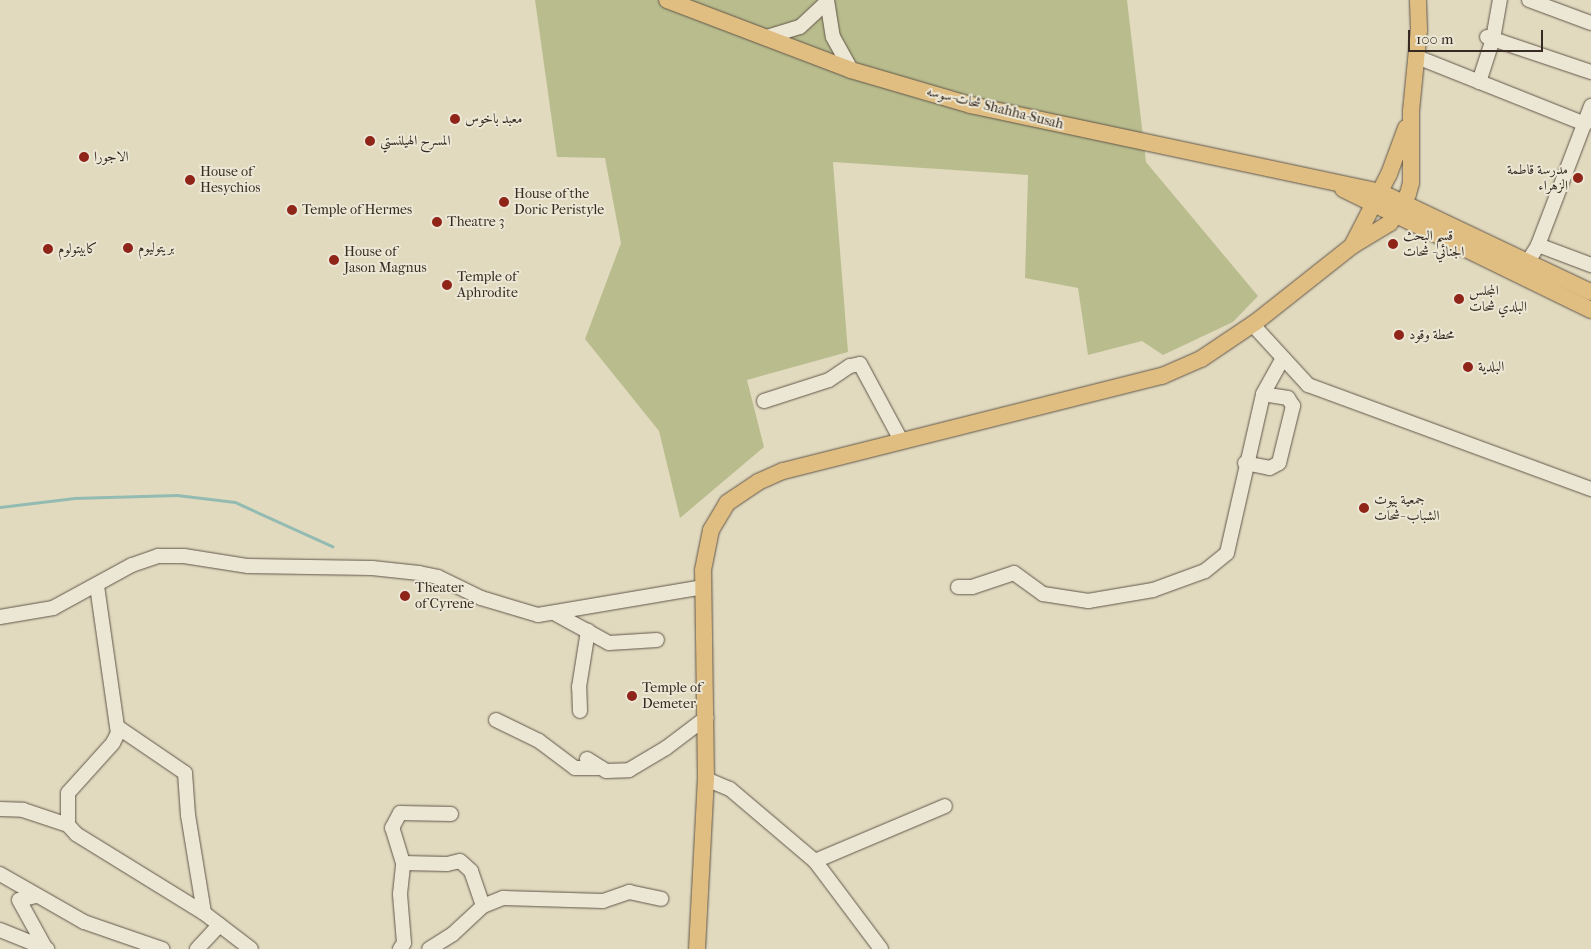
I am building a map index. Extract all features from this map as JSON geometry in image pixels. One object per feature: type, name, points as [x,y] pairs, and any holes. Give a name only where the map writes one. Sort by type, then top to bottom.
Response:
[{"type":"main road","name":"شحات-سوسه Shahha-Susah","points":[[667,0],[851,70],[972,105],[1332,183],[1376,198],[1524,268],[1591,292]]},
{"type":"main road","points":[[696,949],[706,779],[704,556],[720,512],[736,495],[783,471],[1162,376],[1201,359],[1252,324],[1352,246],[1382,229],[1400,209],[1411,183],[1411,111],[1417,56],[1419,3]]},
{"type":"main road","points":[[1352,246],[1400,149],[1411,111]]},
{"type":"main road","name":"شحات-سوسه Shahha-Susah","points":[[1524,268],[1591,310]]},
{"type":"street","points":[[1479,82],[1500,0]]},
{"type":"street","points":[[1528,0],[1591,23]]},
{"type":"street","points":[[766,38],[800,27],[826,2]]},
{"type":"street","points":[[826,2],[833,37],[851,70]]},
{"type":"street","points":[[1490,38],[1591,72]]},
{"type":"street","points":[[1417,56],[1585,124]]},
{"type":"street","points":[[1524,268],[1538,245],[1591,106]]},
{"type":"street","points":[[1538,245],[1591,265]]},
{"type":"street","points":[[1252,324],[1282,360],[1308,385],[1591,489]]},
{"type":"street","points":[[958,587],[972,588],[1014,573],[1042,594],[1088,601],[1153,590],[1205,571],[1226,553],[1245,463],[1263,394],[1282,360]]},
{"type":"street","points":[[764,401],[829,380],[850,366],[860,364],[902,440]]},
{"type":"street","points":[[1245,463],[1270,468],[1279,463],[1293,406],[1288,398],[1263,394]]},
{"type":"street","points":[[0,617],[53,608],[144,559],[184,556],[248,566],[372,568],[419,573],[438,577],[481,598],[538,615],[556,614],[704,587]]},
{"type":"street","points":[[68,825],[68,793],[113,744],[119,728],[97,586]]},
{"type":"street","points":[[556,614],[609,643],[657,640]]},
{"type":"street","points":[[580,711],[579,687],[588,631]]},
{"type":"street","points":[[587,759],[606,771],[629,770],[666,748],[706,717]]},
{"type":"street","points":[[496,720],[539,741],[575,768],[601,768]]},
{"type":"street","points":[[119,728],[151,747],[186,775],[188,815],[204,913]]},
{"type":"street","points":[[706,779],[730,789],[815,861],[881,949]]},
{"type":"street","points":[[815,861],[945,806]]},
{"type":"street","points":[[0,808],[23,810],[68,825],[76,834],[204,913],[247,948]]},
{"type":"street","points":[[400,949],[404,943],[400,894],[403,863],[392,828],[400,813],[450,814]]},
{"type":"street","points":[[403,863],[446,864],[460,861],[471,870],[483,906]]},
{"type":"street","points":[[0,874],[84,922],[162,949]]},
{"type":"street","points":[[429,949],[453,934],[483,906],[503,898],[604,901],[630,892],[661,899]]},
{"type":"street","points":[[36,896],[19,900],[46,949]]},
{"type":"street","points":[[197,949],[219,925]]},
{"type":"street","points":[[0,930],[46,949]]},
{"type":"green space","points":[[535,0],[1127,0],[1146,162],[1258,296],[1233,322],[1163,355],[1142,341],[1088,355],[1078,288],[1025,278],[1028,175],[833,162],[848,352],[747,380],[764,447],[680,518],[659,431],[585,339],[621,243],[605,158],[557,157]]},
{"type":"waterway","points":[[0,507],[74,498],[177,495],[235,502],[332,546]]},
{"type":"place","name":"معبد باخوس","points":[[455,119]]},
{"type":"place","name":"المسرح الهيلنستي","points":[[370,141]]},
{"type":"place","name":"الاجورا","points":[[84,157]]},
{"type":"place","name":"مدرسة قاطمة الزهراء","points":[[1578,178]]},
{"type":"place","name":"House of Hesychios","points":[[190,180]]},
{"type":"place","name":"House of the Doric Peristyle","points":[[504,202]]},
{"type":"place","name":"Temple of Hermes","points":[[292,210]]},
{"type":"place","name":"Theatre 3","points":[[437,222]]},
{"type":"place","name":"قسم البحث الجنائي- شحات","points":[[1393,244]]},
{"type":"place","name":"بريتوليوم","points":[[128,248]]},
{"type":"place","name":"كابيتولوم","points":[[48,249]]},
{"type":"place","name":"House of Jason Magnus","points":[[334,260]]},
{"type":"place","name":"Temple of Aphrodite","points":[[447,285]]},
{"type":"place","name":"المجلس البلدي شحات","points":[[1459,299]]},
{"type":"place","name":"محطة وقود","points":[[1399,335]]},
{"type":"place","name":"البلدية","points":[[1468,367]]},
{"type":"place","name":"جمعية بيوت الشباب -شحات","points":[[1364,508]]},
{"type":"place","name":"Theater of Cyrene","points":[[405,596]]},
{"type":"place","name":"Temple of Demeter","points":[[632,696]]}]
